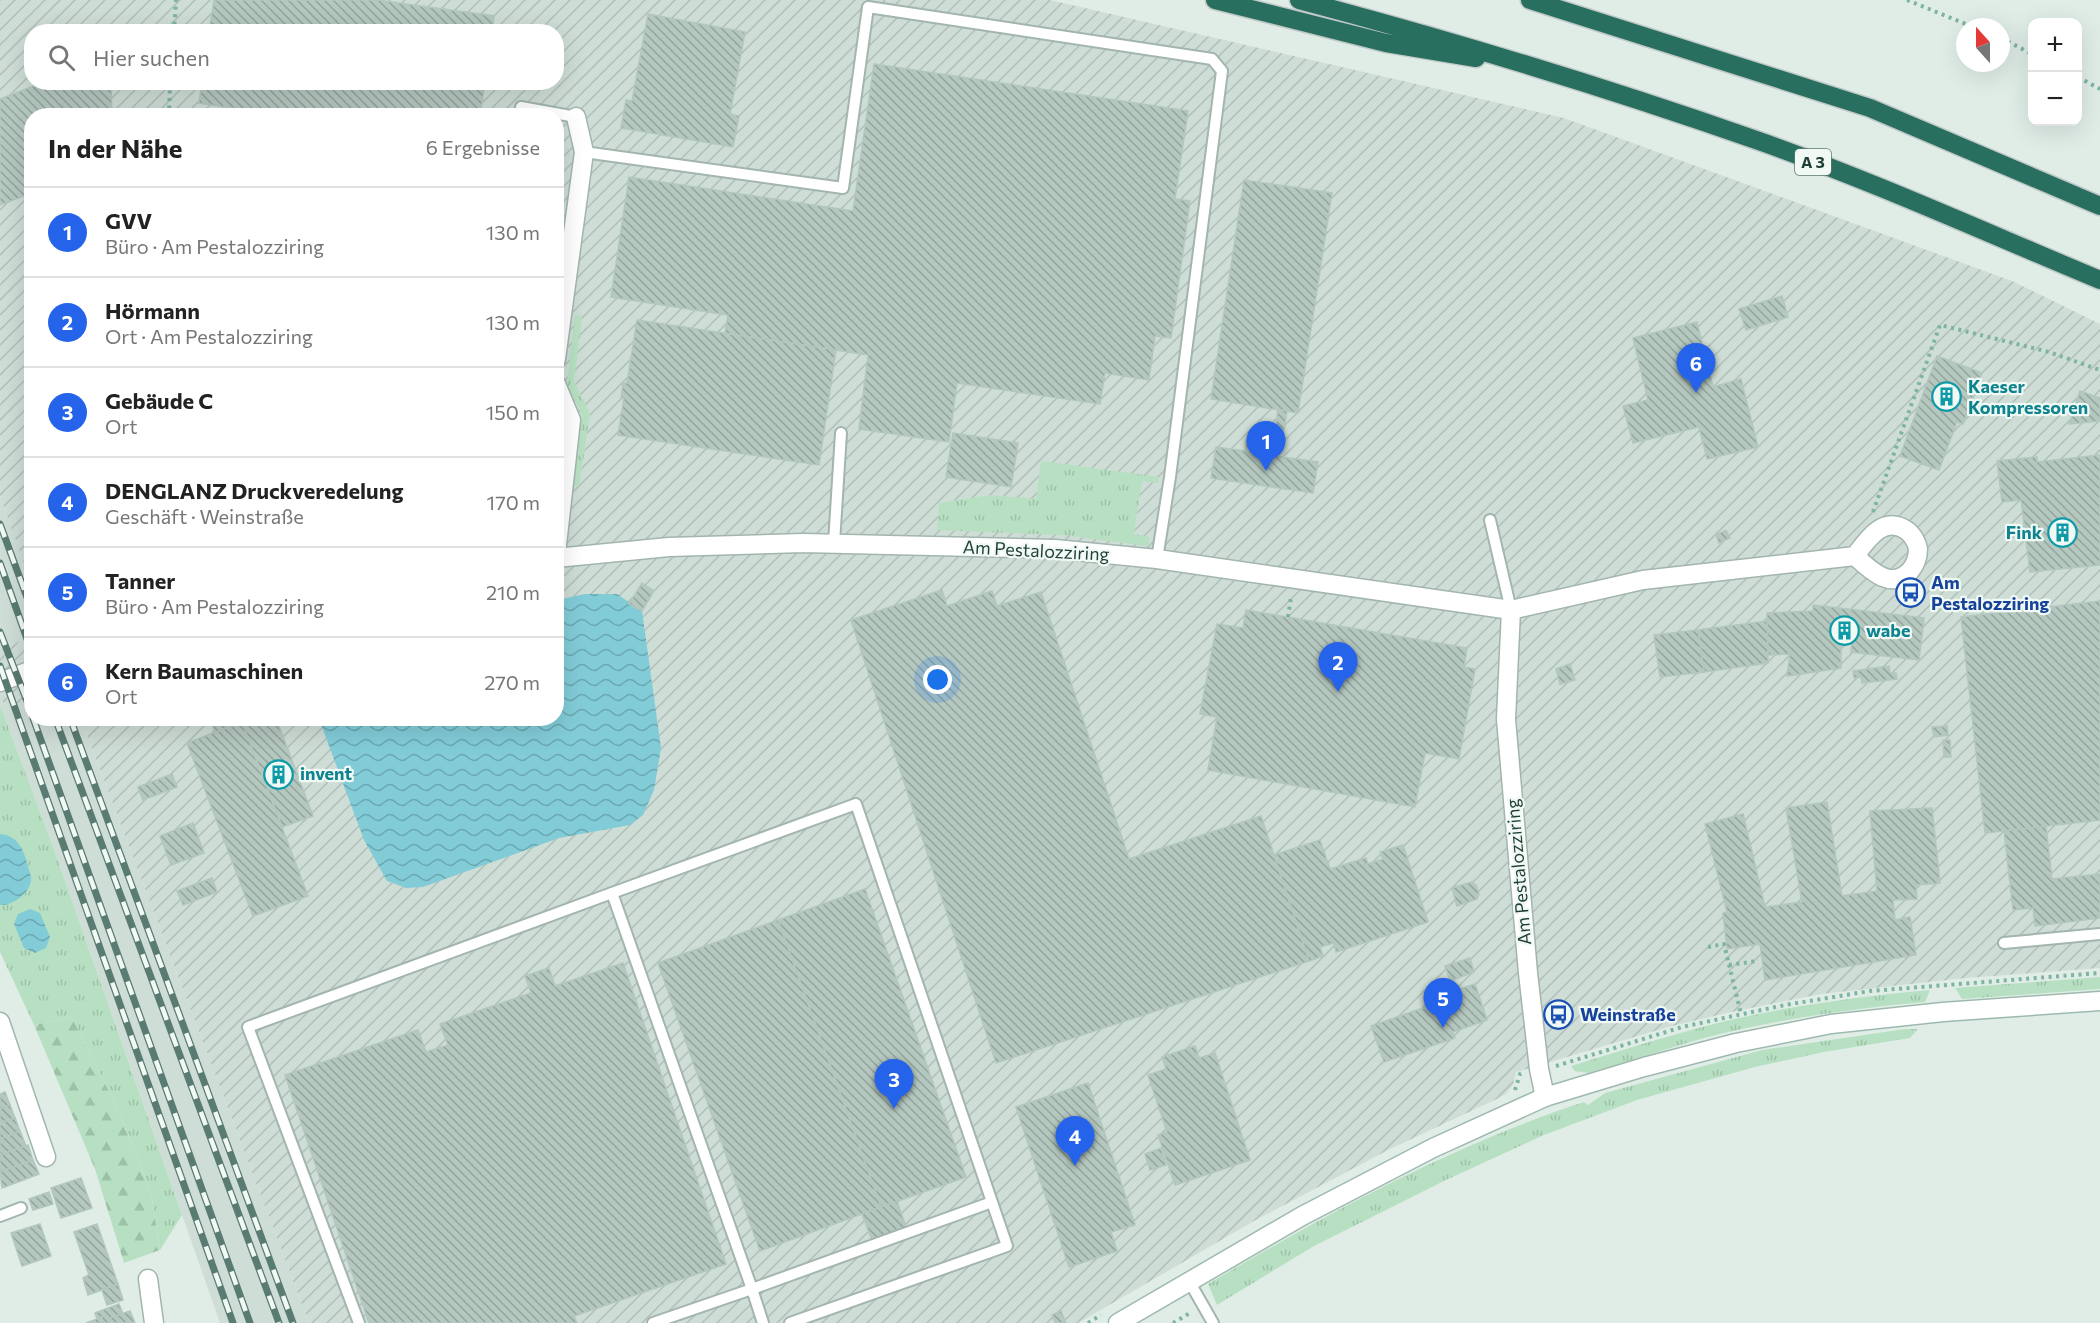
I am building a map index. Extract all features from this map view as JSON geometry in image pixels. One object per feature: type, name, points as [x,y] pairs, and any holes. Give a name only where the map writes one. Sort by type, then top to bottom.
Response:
[{"type":"highway","points":[[1215,0],[1386,43],[1464,57],[1520,62]]},
{"type":"highway","name":"A 3","points":[[1299,0],[1520,62],[1760,141],[1893,193],[2100,280]]},
{"type":"highway","points":[[1530,0],[1870,108],[2100,206]]},
{"type":"street","points":[[564,300],[584,152],[576,117]]},
{"type":"street","name":"Am Pestalozziring","points":[[564,403],[571,420],[564,483]]},
{"type":"street","points":[[1888,525],[1903,528],[1916,542],[1918,550],[1913,568],[1899,578],[1891,579],[1875,574],[1855,556],[1874,532],[1888,525]]},
{"type":"street","name":"Am Pestalozziring","points":[[564,555],[669,547],[834,543],[1055,549],[1157,558],[1511,610],[1643,580],[1855,556]]},
{"type":"street","name":"Am Pestalozziring","points":[[1511,610],[1506,719],[1520,891],[1539,1069],[1545,1097]]},
{"type":"street","points":[[0,682],[24,673]]},
{"type":"street","points":[[1118,1323],[1302,1216],[1403,1164],[1545,1097],[1736,1043],[1830,1024],[1943,1012],[2100,1001]]},
{"type":"street","points":[[0,1022],[45,1157]]},
{"type":"street","points":[[148,1280],[154,1323]]},
{"type":"lane","points":[[584,152],[843,188],[868,7],[1212,59],[1222,70],[1170,477],[1157,558]]},
{"type":"lane","points":[[521,107],[526,108]]},
{"type":"lane","points":[[564,115],[576,117]]},
{"type":"lane","points":[[834,543],[841,433]]},
{"type":"lane","points":[[1490,520],[1511,610]]},
{"type":"lane","points":[[359,1323],[248,1027],[856,804],[1007,1245],[790,1323]]},
{"type":"lane","points":[[612,893],[763,1323]]},
{"type":"lane","points":[[2004,943],[2100,934]]},
{"type":"lane","points":[[653,1323],[992,1202]]},
{"type":"lane","points":[[0,1215],[21,1208]]},
{"type":"lane","points":[[1190,1281],[1213,1323]]},
{"type":"path","points":[[174,24],[176,0]]},
{"type":"path","points":[[1907,0],[1956,20]]},
{"type":"path","points":[[2010,43],[2028,52]]},
{"type":"path","points":[[2082,79],[2100,89]]},
{"type":"path","points":[[169,108],[170,90]]},
{"type":"path","points":[[1874,532],[1872,516],[1940,325],[2049,352],[2100,370]]},
{"type":"path","points":[[1288,617],[1290,597]]},
{"type":"path","points":[[1708,946],[1724,944],[1741,1014]]},
{"type":"path","points":[[1729,965],[1757,961]]},
{"type":"shaded area","points":[[0,0],[1050,0],[1564,118],[2012,281],[2100,324],[2100,968],[1965,978],[1821,994],[1668,1027],[1516,1072],[1513,1085],[1499,1098],[1390,1149],[1254,1221],[1078,1323],[309,1323],[84,726],[564,726],[564,108],[24,108],[24,563],[0,496]]},
{"type":"shaded area","points":[[0,496],[24,561],[24,640],[0,649]]},
{"type":"shaded area","points":[[24,640],[24,708],[16,711],[0,700],[0,649]]},
{"type":"shaded area","points":[[0,700],[16,711],[24,708],[24,726],[84,726],[309,1323],[220,1323],[52,844]]},
{"type":"green space","points":[[575,315],[582,316],[574,381],[590,414],[579,487],[572,486],[582,415],[567,383]]},
{"type":"green space","points":[[1041,461],[1159,477],[1158,483],[1142,481],[1134,534],[1150,537],[1148,546],[1063,535],[937,530],[939,503],[990,495],[1036,499]]},
{"type":"green space","points":[[0,705],[52,844],[182,1215],[160,1250],[151,1193],[119,1112],[72,1017],[34,1025],[0,952]]},
{"type":"green space","points":[[2100,977],[2100,989],[1962,999],[1955,988]]},
{"type":"green space","points":[[1930,990],[1925,1002],[1822,1014],[1745,1028],[1588,1073],[1575,1071],[1571,1066],[1675,1034],[1739,1018],[1834,1001]]},
{"type":"green space","points":[[72,1017],[119,1112],[151,1193],[160,1250],[124,1263],[95,1169],[34,1025]]},
{"type":"green space","points":[[1918,1029],[1910,1038],[1824,1052],[1755,1067],[1637,1100],[1544,1135],[1446,1180],[1314,1246],[1217,1305],[1208,1284],[1344,1207],[1438,1160],[1534,1120],[1584,1102],[1588,1105],[1605,1093],[1762,1050]]},
{"type":"water","points":[[585,594],[617,594],[642,611],[661,748],[654,790],[643,815],[630,825],[559,838],[423,887],[406,888],[387,881],[364,840],[322,726],[564,726],[564,598]]},
{"type":"water","points":[[0,834],[12,838],[20,845],[31,879],[30,885],[20,898],[5,905],[0,905]]},
{"type":"water","points":[[30,909],[40,913],[50,937],[46,948],[35,953],[24,948],[14,924],[18,914]]},
{"type":"building","points":[[214,0],[377,0],[494,16],[493,24],[210,24]]},
{"type":"building","points":[[648,14],[745,32],[730,114],[739,116],[733,147],[621,128],[626,100],[632,101]]},
{"type":"building","points":[[874,64],[1188,111],[1175,199],[1190,201],[1171,338],[1155,336],[1149,380],[1105,373],[1100,404],[957,383],[949,442],[859,429],[868,355],[725,333],[728,315],[611,297],[629,177],[853,211]]},
{"type":"building","points":[[24,90],[111,90],[112,108],[24,108],[24,196],[0,205],[0,99]]},
{"type":"building","points":[[201,90],[484,90],[481,108],[233,108],[199,103]]},
{"type":"building","points":[[1244,180],[1332,193],[1298,413],[1211,399]]},
{"type":"building","points":[[1782,296],[1788,317],[1746,330],[1739,309]]},
{"type":"building","points":[[637,320],[836,350],[819,465],[618,435],[624,398],[621,398],[623,383],[627,383]]},
{"type":"building","points":[[1697,322],[1713,387],[1741,379],[1758,447],[1707,459],[1699,427],[1633,443],[1623,406],[1648,400],[1633,338]]},
{"type":"building","name":"Kaeser Kompressoren","points":[[1937,356],[1982,373],[1963,424],[1957,422],[1939,470],[1900,456]]},
{"type":"building","points":[[2080,391],[2100,398],[2100,421],[2069,424]]},
{"type":"building","points":[[1278,409],[1287,411],[1282,445],[1273,444]]},
{"type":"building","points":[[953,433],[1018,443],[1011,487],[946,477]]},
{"type":"building","points":[[1246,440],[1277,445],[1275,456],[1318,462],[1313,493],[1211,478],[1216,447],[1245,451]]},
{"type":"building","name":"Fink","points":[[2100,455],[2100,565],[2030,572],[2021,500],[2002,502],[1997,461],[2037,457],[2037,462]]},
{"type":"building","points":[[1726,530],[1730,538],[1719,543],[1716,535]]},
{"type":"building","points":[[642,583],[654,591],[642,611],[629,604]]},
{"type":"building","points":[[942,590],[947,606],[992,591],[997,606],[1041,592],[1129,859],[1261,816],[1309,961],[996,1063],[851,620]]},
{"type":"building","points":[[2100,601],[2100,820],[1985,833],[1961,617]]},
{"type":"building","name":"wabe","points":[[1813,605],[1924,618],[1919,660],[1851,652],[1852,641],[1841,641],[1841,668],[1787,676],[1790,654],[1768,655],[1767,613],[1813,611]]},
{"type":"building","points":[[1246,610],[1467,648],[1464,667],[1475,669],[1459,759],[1425,753],[1415,807],[1208,770],[1217,717],[1200,714],[1217,624],[1243,628]]},
{"type":"building","points":[[1767,621],[1768,663],[1704,672],[1698,630]]},
{"type":"building","points":[[1698,630],[1704,672],[1660,677],[1654,635]]},
{"type":"building","points":[[1570,664],[1575,680],[1560,684],[1556,669]]},
{"type":"building","points":[[1889,666],[1890,673],[1896,673],[1897,679],[1862,683],[1861,677],[1854,678],[1853,671]]},
{"type":"building","name":"invent","points":[[213,726],[232,726],[215,733]]},
{"type":"building","points":[[232,726],[244,726],[308,896],[253,916],[187,743]]},
{"type":"building","name":"invent","points":[[244,726],[279,726],[313,816],[282,827]]},
{"type":"building","points":[[1947,726],[1948,735],[1934,737],[1932,727]]},
{"type":"building","points":[[1943,740],[1950,740],[1951,757],[1944,757]]},
{"type":"building","points":[[172,774],[177,787],[143,800],[138,787]]},
{"type":"building","points":[[1827,802],[1842,896],[1877,891],[1870,811],[1932,808],[1940,883],[1916,885],[1917,899],[1893,900],[1895,920],[1910,917],[1916,955],[1765,980],[1760,944],[1727,949],[1723,913],[1727,912],[1705,824],[1743,814],[1765,907],[1802,902],[1786,808]]},
{"type":"building","points":[[193,823],[204,853],[171,865],[160,836]]},
{"type":"building","points":[[2046,826],[2052,879],[2100,874],[2100,918],[2035,926],[2033,908],[2013,910],[2004,831]]},
{"type":"building","points":[[1320,840],[1330,869],[1366,858],[1368,864],[1383,859],[1380,852],[1403,845],[1428,922],[1336,952],[1334,943],[1320,947],[1323,956],[1309,961],[1274,855]]},
{"type":"building","points":[[212,878],[217,892],[183,905],[177,891]]},
{"type":"building","points":[[1471,882],[1476,885],[1479,894],[1477,899],[1457,906],[1452,888]]},
{"type":"building","points":[[865,889],[966,1177],[881,1207],[778,920]]},
{"type":"building","points":[[778,920],[881,1207],[760,1251],[658,963]]},
{"type":"building","points":[[1470,958],[1474,972],[1450,981],[1445,966]]},
{"type":"building","points":[[623,963],[726,1264],[574,1316],[577,1323],[369,1323],[285,1075],[418,1030],[426,1052],[448,1045],[440,1024],[531,993],[525,976],[549,968],[555,986]]},
{"type":"building","points":[[1475,984],[1487,1020],[1453,1032],[1455,1038],[1384,1062],[1371,1026],[1443,1001],[1441,995]]},
{"type":"building","points":[[1195,1046],[1199,1058],[1215,1053],[1250,1160],[1175,1185],[1158,1135],[1167,1132],[1148,1075],[1166,1069],[1162,1057]]},
{"type":"building","points":[[1088,1083],[1135,1225],[1111,1232],[1117,1251],[1069,1267],[1016,1107]]},
{"type":"building","points":[[5,1092],[10,1105],[0,1109],[0,1094]]},
{"type":"building","points":[[10,1105],[15,1118],[0,1123],[0,1109]]},
{"type":"building","points":[[15,1118],[20,1131],[0,1139],[0,1123]]},
{"type":"building","points":[[20,1131],[26,1146],[0,1155],[0,1139]]},
{"type":"building","points":[[28,1145],[33,1160],[0,1172],[0,1155]]},
{"type":"building","points":[[1161,1148],[1166,1165],[1150,1170],[1145,1154]]},
{"type":"building","points":[[33,1160],[39,1174],[2,1188],[0,1172]]},
{"type":"building","points":[[81,1178],[92,1208],[61,1218],[51,1188]]},
{"type":"building","points":[[49,1192],[53,1204],[33,1210],[29,1199]]},
{"type":"building","points":[[897,1201],[906,1227],[872,1240],[862,1214]]},
{"type":"building","points":[[40,1224],[51,1256],[22,1266],[11,1233]]},
{"type":"building","points":[[97,1224],[118,1284],[88,1295],[83,1278],[89,1275],[74,1232]]},
{"type":"building","points":[[118,1284],[123,1300],[107,1305],[102,1290]]},
{"type":"building","points":[[119,1304],[123,1314],[97,1319],[95,1313]]},
{"type":"building","points":[[130,1311],[135,1323],[86,1323],[105,1316],[110,1318]]},
{"type":"building","points":[[1061,1311],[1066,1323],[1055,1323],[1052,1315]]},
{"type":"railway","points":[[0,524],[24,589]]},
{"type":"railway","points":[[0,563],[24,630]]},
{"type":"railway","points":[[0,632],[24,694]]},
{"type":"railway","points":[[0,666],[233,1323]]},
{"type":"railway","points":[[36,726],[250,1323]]},
{"type":"railway","points":[[58,726],[279,1323]]},
{"type":"railway","points":[[73,726],[293,1323]]},
{"type":"place","name":"Kern Baumaschinen","points":[[1696,393]]},
{"type":"place","name":"Kaeser Kompressoren","points":[[1947,397]]},
{"type":"place","name":"GVV","points":[[1266,471]]},
{"type":"place","name":"Fink","points":[[2063,533]]},
{"type":"place","name":"Am Pestalozziring","points":[[1910,593]]},
{"type":"place","name":"wabe","points":[[1845,631]]},
{"type":"place","name":"Hörmann","points":[[1338,692]]},
{"type":"place","name":"invent","points":[[279,774]]},
{"type":"place","name":"Weinstraße","points":[[1559,1015]]},
{"type":"place","name":"Tanner","points":[[1443,1028]]},
{"type":"place","name":"Gebäude C","points":[[894,1109]]},
{"type":"place","name":"DENGLANZ Druckveredelung","points":[[1075,1166]]}]
